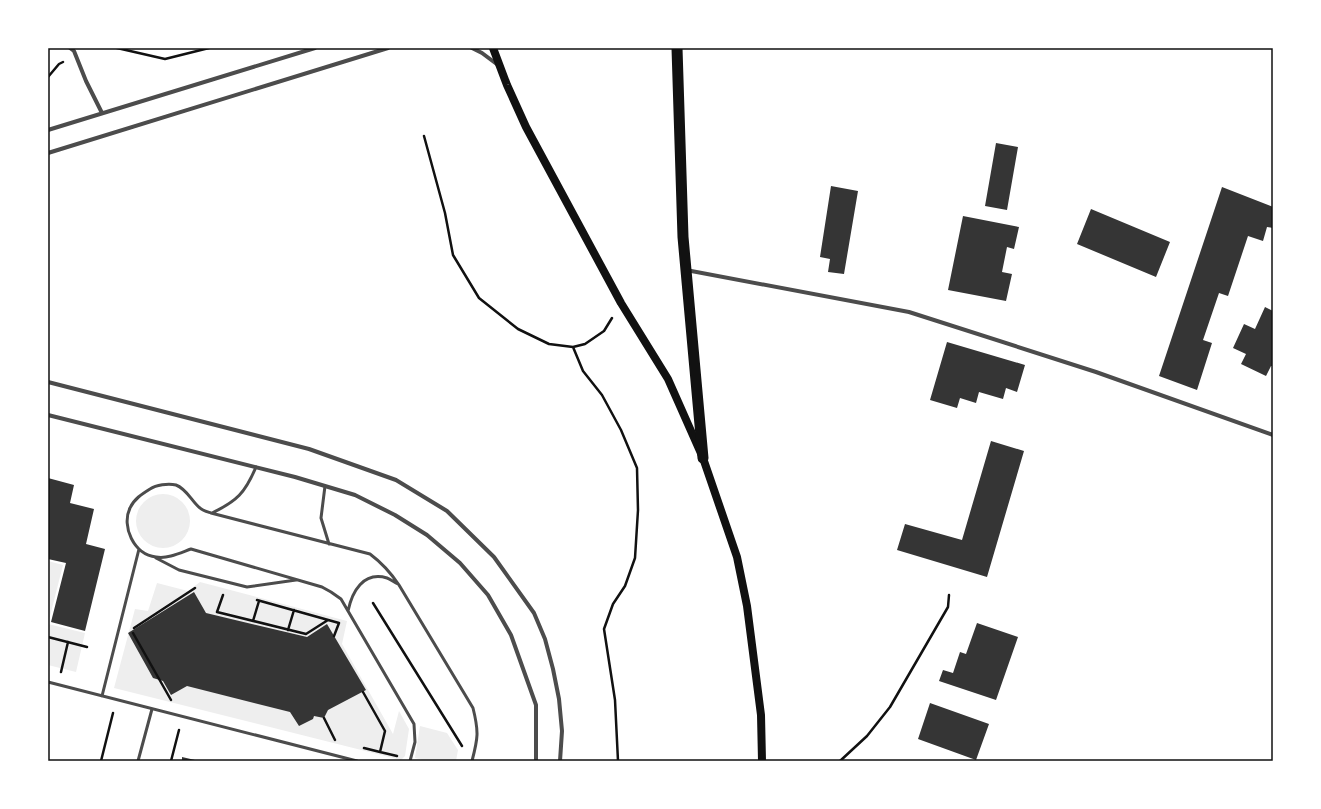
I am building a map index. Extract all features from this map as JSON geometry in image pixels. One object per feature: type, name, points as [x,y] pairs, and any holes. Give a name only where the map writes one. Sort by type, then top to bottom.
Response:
[{"type":"highway","points":[[677,48],[683,237],[689,311],[695,355],[703,458]]},
{"type":"main road","points":[[493,48],[526,126],[621,303],[668,379],[703,458],[737,557],[747,606],[761,715],[762,761]]},
{"type":"street","points":[[70,48],[74,51],[102,113]]},
{"type":"street","points":[[48,130],[315,48]]},
{"type":"street","points":[[48,153],[388,48]]},
{"type":"street","points":[[472,48],[482,53],[501,68]]},
{"type":"street","points":[[686,270],[909,312],[1096,372],[1273,435]]},
{"type":"street","points":[[48,382],[309,449],[396,480],[447,511],[494,558],[534,613],[545,639],[559,699],[562,731],[560,761]]},
{"type":"street","points":[[48,415],[256,467],[325,486],[355,496],[395,515],[427,535],[460,563],[488,595],[511,635],[536,705],[536,761]]},
{"type":"lane","points":[[211,513],[228,505],[240,496],[251,480],[256,467]]},
{"type":"lane","points":[[298,580],[247,588],[179,570],[136,546],[128,532],[127,521],[129,509],[135,500],[154,486],[165,484],[176,485],[185,491],[201,509],[211,513],[370,554],[381,562],[390,571],[399,585],[473,708],[478,728],[478,740],[472,761]]},
{"type":"lane","points":[[325,486],[321,518],[329,544]]},
{"type":"lane","points":[[102,696],[140,549]]},
{"type":"lane","points":[[154,557],[164,558],[191,549],[322,587],[341,599],[414,724],[416,731],[415,742],[410,761]]},
{"type":"lane","points":[[348,611],[351,597],[356,589],[368,578],[387,578],[399,585]]},
{"type":"lane","points":[[48,682],[357,761]]},
{"type":"lane","points":[[138,761],[152,708]]},
{"type":"lane","points":[[336,761],[338,756]]},
{"type":"path","points":[[117,48],[165,59],[209,48]]},
{"type":"path","points":[[48,77],[59,64],[76,56]]},
{"type":"path","points":[[424,136],[445,213],[453,255],[479,298],[518,329],[549,344],[573,347],[585,344],[604,331],[621,303]]},
{"type":"path","points":[[573,347],[583,371],[602,395],[621,430],[637,468],[638,510],[635,558],[625,586],[612,604],[604,629],[614,700],[618,761]]},
{"type":"path","points":[[164,698],[171,700],[131,630],[201,584]]},
{"type":"path","points":[[225,591],[217,612],[306,634],[329,620]]},
{"type":"path","points":[[840,761],[867,736],[890,706],[948,606],[948,595]]},
{"type":"path","points":[[252,599],[339,623],[334,636]]},
{"type":"path","points":[[253,621],[259,601]]},
{"type":"path","points":[[373,603],[464,750]]},
{"type":"path","points":[[288,630],[294,610]]},
{"type":"path","points":[[48,637],[87,647]]},
{"type":"path","points":[[58,685],[68,642]]},
{"type":"path","points":[[363,692],[385,731],[380,752]]},
{"type":"path","points":[[101,761],[113,710]]},
{"type":"path","points":[[324,718],[335,740],[328,738]]},
{"type":"path","points":[[171,761],[179,730]]},
{"type":"path","points":[[358,746],[401,757]]},
{"type":"shaded area","points":[[158,494],[168,494],[178,498],[186,506],[190,516],[190,526],[186,536],[178,544],[168,548],[158,548],[148,544],[140,536],[136,526],[136,516],[140,506],[148,498]]},
{"type":"shaded area","points":[[48,561],[63,565],[48,624]]},
{"type":"shaded area","points":[[200,582],[347,621],[342,644],[393,734],[399,711],[409,729],[405,756],[401,760],[114,688],[135,609],[148,611],[157,583],[188,591]]},
{"type":"shaded area","points":[[48,624],[85,633],[76,672],[48,665]]},
{"type":"shaded area","points":[[420,726],[447,733],[458,750],[456,761],[427,761],[415,758]]},
{"type":"building","points":[[996,143],[1018,147],[1007,210],[985,206]]},
{"type":"building","points":[[831,186],[858,191],[844,274],[828,272],[830,259],[820,257]]},
{"type":"building","points":[[1222,187],[1273,207],[1273,228],[1267,227],[1263,241],[1248,236],[1228,296],[1219,293],[1203,340],[1212,343],[1197,390],[1159,376]]},
{"type":"building","points":[[1091,209],[1170,242],[1156,277],[1077,244]]},
{"type":"building","points":[[963,216],[1019,227],[1014,249],[1007,247],[1002,272],[1012,274],[1006,301],[948,290]]},
{"type":"building","points":[[1265,307],[1273,311],[1273,366],[1271,366],[1266,376],[1241,364],[1246,354],[1233,348],[1244,324],[1255,329]]},
{"type":"building","points":[[947,342],[1025,365],[1017,392],[1006,388],[1003,399],[979,392],[976,403],[960,398],[957,408],[930,400]]},
{"type":"building","points":[[991,441],[1024,451],[987,577],[897,550],[905,524],[962,540]]},
{"type":"building","points":[[48,478],[74,485],[70,503],[94,509],[86,544],[105,549],[85,631],[51,622],[66,563],[48,559]]},
{"type":"building","points":[[194,592],[206,613],[307,637],[327,624],[366,690],[328,710],[324,718],[314,716],[313,719],[299,726],[290,712],[187,686],[171,695],[163,681],[153,678],[128,633]]},
{"type":"building","points":[[977,623],[1018,637],[996,700],[939,681],[943,670],[953,673],[960,652],[966,654]]},
{"type":"building","points":[[930,703],[989,724],[976,760],[918,739]]},
{"type":"building","points":[[182,757],[195,760],[195,761],[182,761]]}]
